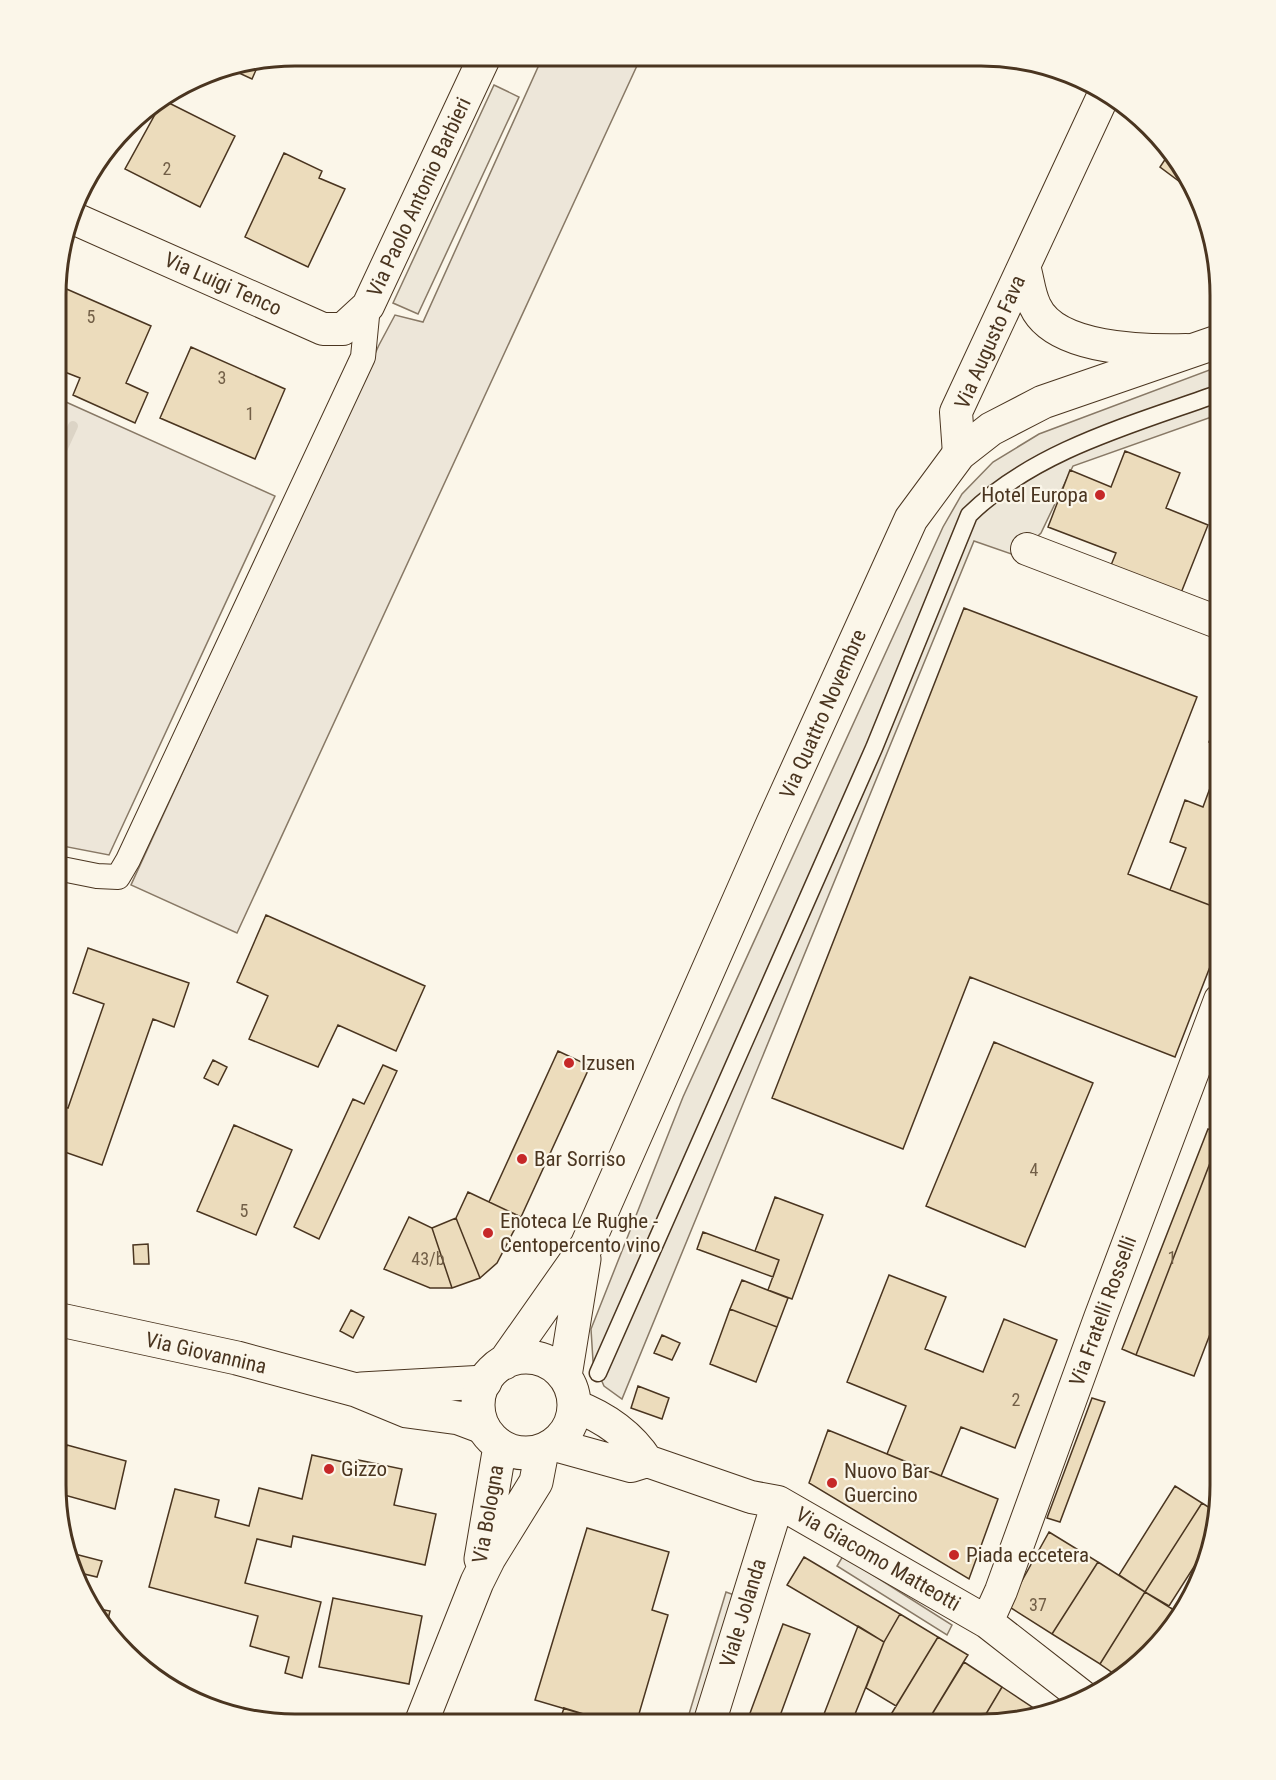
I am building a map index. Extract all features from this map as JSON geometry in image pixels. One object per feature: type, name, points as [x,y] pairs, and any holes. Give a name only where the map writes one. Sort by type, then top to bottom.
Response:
[{"type":"main road","name":"Via Quattro Novembre","points":[[492,1437],[478,1403],[494,1372],[587,1245],[773,823],[911,519],[959,454],[991,429],[1043,402],[1206,346]]},
{"type":"main road","name":"Via Quattro Novembre","points":[[548,1448],[565,1435],[572,1421],[570,1391],[587,1245]]},
{"type":"main road","name":"Via Giovannina","points":[[66,1321],[237,1358],[356,1390],[406,1412],[459,1418],[492,1437]]},
{"type":"main road","points":[[494,1372],[531,1357],[555,1366],[570,1391]]},
{"type":"main road","name":"Via Giovannina","points":[[356,1390],[494,1372]]},
{"type":"main road","points":[[492,1437],[527,1454],[548,1448]]},
{"type":"main road","name":"Via Bologna","points":[[477,1582],[492,1437]]},
{"type":"main road","name":"Via Bologna","points":[[425,1714],[477,1582],[489,1558],[536,1482],[548,1448]]},
{"type":"street","name":"Via Paolo Antonio Barbieri","points":[[368,306],[480,66]]},
{"type":"street","name":"Via Augusto Fava","points":[[959,454],[957,412],[1101,100]]},
{"type":"street","name":"Via Luigi Tenco","points":[[78,220],[323,329],[344,329],[368,306]]},
{"type":"street","name":"Via Augusto Fava","points":[[1024,266],[1035,308],[1056,330],[1091,343],[1144,351],[1206,346]]},
{"type":"street","points":[[66,870],[97,876],[118,877],[128,860],[363,357],[368,306]]},
{"type":"street","points":[[1027,549],[1210,619]]},
{"type":"street","name":"Via Fratelli Rosselli","points":[[987,1622],[1001,1591],[1100,1318],[1210,1026]]},
{"type":"street","points":[[570,1391],[594,1413],[635,1442],[647,1461]]},
{"type":"street","name":"Via Giacomo Matteotti","points":[[548,1448],[631,1466],[647,1461],[751,1497],[778,1502],[987,1622],[1077,1692]]},
{"type":"street","name":"Viale Jolanda","points":[[712,1714],[778,1502]]},
{"type":"lane","points":[[598,1373],[874,748],[969,516],[990,494],[1045,460],[1210,397]]},
{"type":"shaded area","points":[[538,66],[637,66],[237,933],[131,885],[379,345],[395,315],[423,322]]},
{"type":"shaded area","points":[[494,85],[519,97],[418,314],[393,303]]},
{"type":"shaded area","points":[[1210,370],[1210,418],[1073,466],[1041,533],[1017,556],[974,541],[622,1399],[604,1386],[593,1361],[591,1329],[683,1097],[943,527],[962,494],[993,462],[1039,434]]},
{"type":"shaded area","points":[[66,402],[275,496],[109,855],[66,847]]},
{"type":"shaded area","points":[[843,1556],[952,1625],[947,1635],[837,1566]]},
{"type":"shaded area","points":[[726,1592],[737,1596],[701,1714],[689,1714]]},
{"type":"building","points":[[256,69],[252,79],[239,73]]},
{"type":"building","points":[[170,104],[235,136],[200,207],[125,169],[156,113]]},
{"type":"building","points":[[284,153],[322,171],[319,178],[345,189],[308,267],[245,237]]},
{"type":"building","points":[[1165,159],[1180,182],[1160,167]]},
{"type":"building","points":[[66,289],[151,326],[126,383],[148,393],[135,423],[73,395],[80,378],[66,373]]},
{"type":"building","points":[[191,347],[285,389],[255,459],[160,418]]},
{"type":"building","name":"Hotel Europa","points":[[1125,451],[1180,473],[1166,508],[1208,525],[1179,598],[1109,570],[1116,553],[1048,527],[1070,470],[1111,487]]},
{"type":"building","points":[[964,608],[1197,697],[1128,874],[1210,905],[1210,967],[1175,1057],[970,977],[903,1149],[772,1098]]},
{"type":"building","points":[[1210,788],[1210,905],[1170,890],[1186,848],[1170,842],[1185,800],[1203,807]]},
{"type":"building","points":[[266,915],[425,986],[396,1051],[338,1025],[318,1067],[249,1039],[268,996],[237,982]]},
{"type":"building","points":[[88,948],[189,983],[174,1027],[153,1019],[102,1165],[66,1152],[66,1107],[68,1108],[104,1004],[73,993]]},
{"type":"building","points":[[994,1042],[1093,1083],[1025,1247],[926,1206]]},
{"type":"building","points":[[558,1051],[590,1066],[521,1217],[489,1202]]},
{"type":"building","points":[[213,1060],[227,1067],[218,1085],[204,1078]]},
{"type":"building","points":[[383,1065],[397,1071],[319,1239],[294,1227],[353,1099],[364,1104]]},
{"type":"building","points":[[234,1125],[292,1150],[256,1235],[197,1211]]},
{"type":"building","points":[[1208,1129],[1210,1130],[1210,1163],[1136,1355],[1122,1349]]},
{"type":"building","points":[[1210,1163],[1210,1334],[1194,1376],[1136,1355]]},
{"type":"building","points":[[468,1192],[521,1217],[497,1263],[480,1278],[456,1218]]},
{"type":"building","points":[[775,1197],[823,1215],[792,1299],[768,1290],[779,1260],[755,1251]]},
{"type":"building","points":[[409,1217],[432,1228],[452,1288],[430,1288],[384,1269]]},
{"type":"building","points":[[456,1218],[480,1278],[452,1288],[432,1228]]},
{"type":"building","points":[[703,1232],[779,1260],[773,1277],[697,1249]]},
{"type":"building","points":[[148,1244],[149,1264],[134,1264],[133,1245]]},
{"type":"building","points":[[889,1275],[946,1297],[925,1349],[983,1372],[1004,1319],[1057,1340],[1015,1448],[961,1427],[941,1476],[887,1454],[906,1406],[847,1382]]},
{"type":"building","points":[[742,1280],[788,1298],[777,1327],[730,1309]]},
{"type":"building","points":[[730,1309],[777,1327],[756,1382],[710,1364]]},
{"type":"building","points":[[351,1310],[364,1317],[353,1338],[340,1331]]},
{"type":"building","points":[[662,1335],[680,1343],[672,1360],[654,1353]]},
{"type":"building","points":[[638,1386],[669,1398],[662,1419],[631,1408]]},
{"type":"building","points":[[1092,1398],[1105,1402],[1060,1522],[1047,1518]]},
{"type":"building","points":[[828,1430],[998,1499],[969,1579],[809,1483]]},
{"type":"building","points":[[67,1445],[126,1461],[115,1509],[66,1495]]},
{"type":"building","points":[[312,1455],[357,1465],[358,1460],[402,1469],[394,1505],[436,1514],[425,1565],[293,1536],[291,1547],[257,1539],[245,1583],[321,1602],[302,1678],[285,1673],[289,1657],[250,1646],[258,1616],[149,1587],[175,1489],[219,1500],[215,1517],[249,1526],[259,1488],[302,1499]]},
{"type":"building","points":[[1175,1486],[1202,1503],[1145,1592],[1119,1575]]},
{"type":"building","points":[[1202,1503],[1209,1507],[1206,1530],[1197,1562],[1169,1606],[1145,1592]]},
{"type":"building","points":[[587,1528],[669,1552],[652,1610],[668,1615],[639,1714],[582,1714],[535,1700]]},
{"type":"building","points":[[1049,1532],[1098,1562],[1052,1634],[1008,1606]]},
{"type":"building","points":[[77,1554],[102,1561],[97,1577],[83,1574]]},
{"type":"building","points":[[804,1557],[900,1614],[884,1642],[787,1585]]},
{"type":"building","points":[[1098,1562],[1145,1592],[1100,1664],[1052,1634]]},
{"type":"building","points":[[1145,1592],[1173,1609],[1143,1647],[1120,1667],[1112,1672],[1100,1664]]},
{"type":"building","points":[[333,1598],[422,1616],[409,1684],[319,1667]]},
{"type":"building","points":[[900,1614],[938,1637],[896,1706],[866,1688],[884,1642]]},
{"type":"building","points":[[783,1624],[810,1634],[781,1714],[750,1714]]},
{"type":"building","points":[[858,1626],[884,1642],[855,1714],[824,1714]]},
{"type":"building","points":[[938,1637],[968,1655],[932,1714],[891,1714]]},
{"type":"building","points":[[964,1662],[1002,1687],[986,1714],[932,1714]]},
{"type":"building","points":[[1002,1687],[1033,1708],[996,1714],[986,1714]]},
{"type":"building","points":[[564,1708],[584,1714],[562,1714]]},
{"type":"waterway","points":[[66,441],[73,426]]},
{"type":"place","name":"Hotel Europa","points":[[1100,495]]},
{"type":"place","name":"Izusen","points":[[569,1063]]},
{"type":"place","name":"Bar Sorriso","points":[[522,1159]]},
{"type":"place","name":"Enoteca Le Rughe - Centopercento vino","points":[[488,1233]]},
{"type":"place","name":"Gizzo","points":[[329,1469]]},
{"type":"place","name":"Nuovo Bar Guercino","points":[[832,1483]]},
{"type":"place","name":"Piada eccetera","points":[[954,1555]]}]
